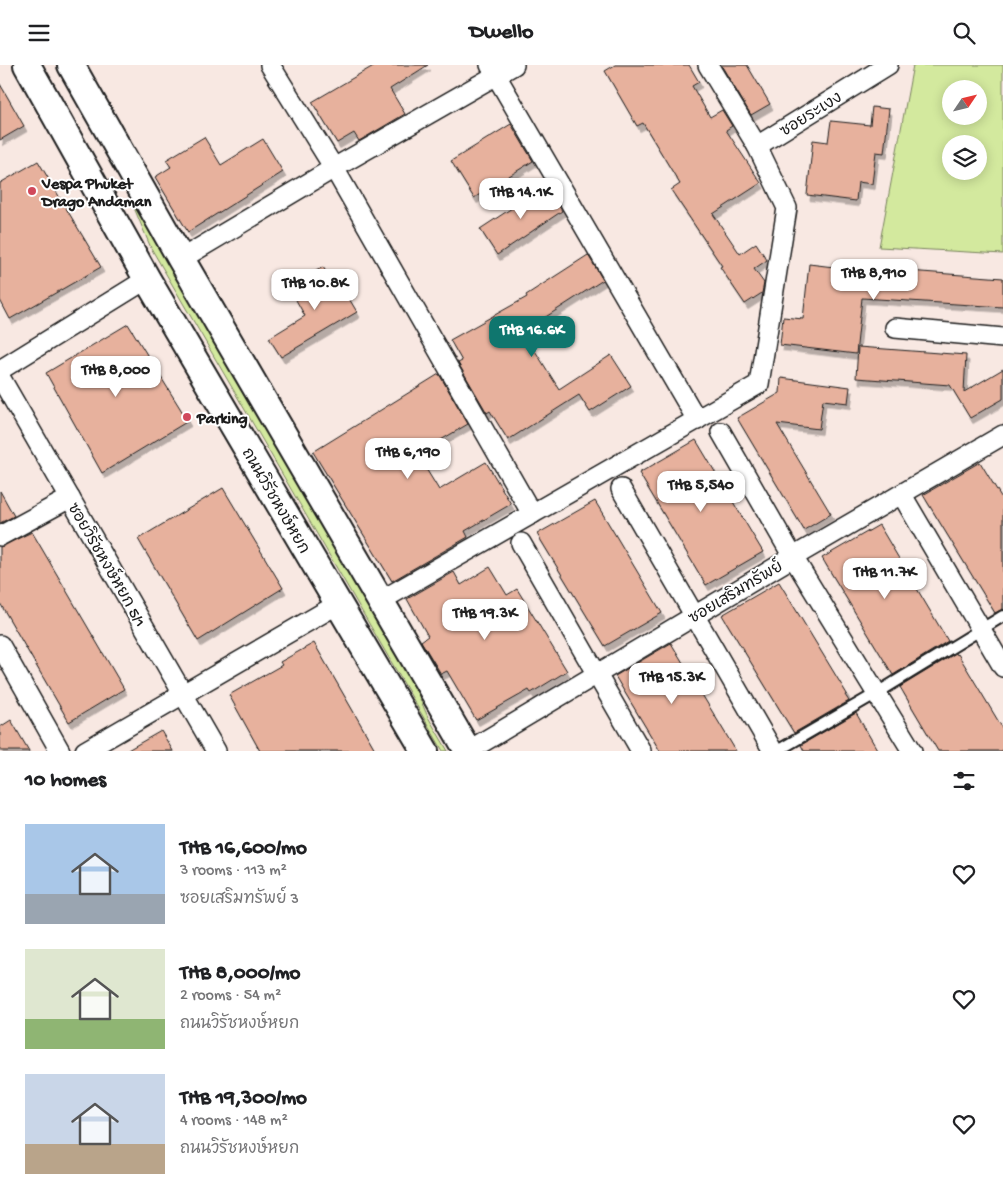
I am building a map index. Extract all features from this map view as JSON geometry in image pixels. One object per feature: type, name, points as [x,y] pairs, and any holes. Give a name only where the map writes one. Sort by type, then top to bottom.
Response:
[{"type":"main road","name":"ถนนวิรัชหงษ์หยก","points":[[27,65],[147,279],[425,751]]},
{"type":"main road","points":[[49,103],[76,74],[181,259],[468,751]]},
{"type":"street","points":[[270,65],[334,168],[532,514]]},
{"type":"street","points":[[181,259],[493,70],[514,65]]},
{"type":"street","points":[[380,601],[759,384],[787,209],[757,146],[708,65]]},
{"type":"street","name":"ซอยระเงง","points":[[757,146],[888,65]]},
{"type":"street","points":[[493,70],[697,420]]},
{"type":"street","points":[[0,370],[147,279]]},
{"type":"street","points":[[895,327],[1003,338]]},
{"type":"street","name":"ซอยวิรัชหงษ์หยก 5/1","points":[[0,377],[216,751]]},
{"type":"street","points":[[721,432],[794,557],[912,751]]},
{"type":"street","name":"ซอยเสริมทรัพย์","points":[[468,751],[694,615],[1003,435]]},
{"type":"street","points":[[621,489],[773,751]]},
{"type":"street","points":[[902,495],[1003,667]]},
{"type":"street","points":[[0,536],[70,497]]},
{"type":"street","points":[[521,543],[642,751]]},
{"type":"street","points":[[85,751],[338,604]]},
{"type":"street","points":[[0,645],[60,751]]},
{"type":"lane","points":[[777,751],[1003,616]]},
{"type":"green space","points":[[913,65],[1003,65],[1003,254],[879,247]]},
{"type":"green space","points":[[102,142],[404,663],[428,717],[448,751],[443,751],[151,248],[129,196],[99,143]]},
{"type":"building","points":[[375,65],[428,65],[390,89],[405,114],[359,141],[354,133],[337,143],[312,102]]},
{"type":"building","points":[[615,65],[689,65],[699,82],[692,86],[710,117],[722,110],[732,126],[726,130],[761,183],[713,214],[740,254],[756,243],[767,260],[754,269],[764,283],[762,293],[745,304],[671,190],[680,184],[643,123],[637,126],[605,71]]},
{"type":"building","points":[[721,65],[747,65],[770,104],[751,115]]},
{"type":"building","points":[[0,84],[24,126],[0,140]]},
{"type":"building","points":[[872,107],[889,109],[884,153],[876,152],[872,184],[858,182],[856,201],[807,195],[813,140],[828,142],[831,121],[870,125]]},
{"type":"building","points":[[511,124],[533,161],[474,198],[451,161]]},
{"type":"building","points":[[204,137],[221,165],[263,139],[283,172],[188,232],[155,177],[171,167],[166,160]]},
{"type":"building","points":[[38,161],[101,267],[10,319],[0,300],[0,183]]},
{"type":"building","points":[[547,185],[562,211],[497,255],[480,229]]},
{"type":"building","points":[[588,255],[603,280],[527,329],[531,336],[527,338],[559,389],[611,355],[631,386],[590,412],[579,395],[508,440],[490,411],[487,413],[458,363],[462,361],[450,340],[527,297],[526,295]]},
{"type":"building","points":[[809,264],[867,271],[867,268],[1003,278],[1003,307],[862,298],[856,354],[780,345],[783,317],[803,319]]},
{"type":"building","points":[[323,267],[330,278],[335,275],[357,312],[281,357],[269,338],[305,316],[296,300],[300,298],[292,285]]},
{"type":"building","points":[[128,324],[188,421],[102,473],[46,373]]},
{"type":"building","points":[[858,347],[966,355],[964,392],[1003,369],[1003,399],[970,418],[950,385],[856,378]]},
{"type":"building","points":[[439,374],[468,424],[417,454],[439,490],[486,462],[511,504],[465,531],[468,537],[392,581],[313,452]]},
{"type":"building","points":[[781,378],[850,387],[848,403],[823,400],[819,429],[777,424],[831,514],[804,530],[737,418],[780,393]]},
{"type":"building","points":[[696,440],[763,552],[706,585],[639,473]]},
{"type":"building","points":[[980,462],[1003,500],[1003,609],[995,613],[923,495]]},
{"type":"building","points":[[223,488],[283,588],[198,641],[138,539]]},
{"type":"building","points":[[0,491],[14,516],[0,523]]},
{"type":"building","points":[[595,501],[662,613],[605,646],[537,534]]},
{"type":"building","points":[[879,525],[948,641],[893,675],[822,558]]},
{"type":"building","points":[[32,532],[124,689],[69,722],[0,603],[0,547]]},
{"type":"building","points":[[490,567],[507,595],[517,589],[567,671],[531,693],[529,690],[476,720],[447,671],[441,674],[421,641],[428,636],[407,599],[454,572],[461,585]]},
{"type":"building","points":[[779,582],[847,694],[845,695],[849,701],[794,733],[722,615]]},
{"type":"building","points":[[314,643],[376,751],[260,751],[229,695],[282,665],[280,662]]},
{"type":"building","points":[[671,643],[736,751],[660,751],[615,676]]},
{"type":"building","points":[[956,653],[1003,729],[1003,751],[938,751],[900,687]]},
{"type":"building","points":[[856,713],[878,751],[804,751],[801,745]]},
{"type":"building","points":[[11,720],[29,751],[0,751],[0,727]]},
{"type":"building","points":[[161,731],[173,751],[126,751]]},
{"type":"place","name":"Vespa Phuket Drago Andaman","points":[[32,191]]},
{"type":"place","name":"Parking","points":[[187,417]]}]
